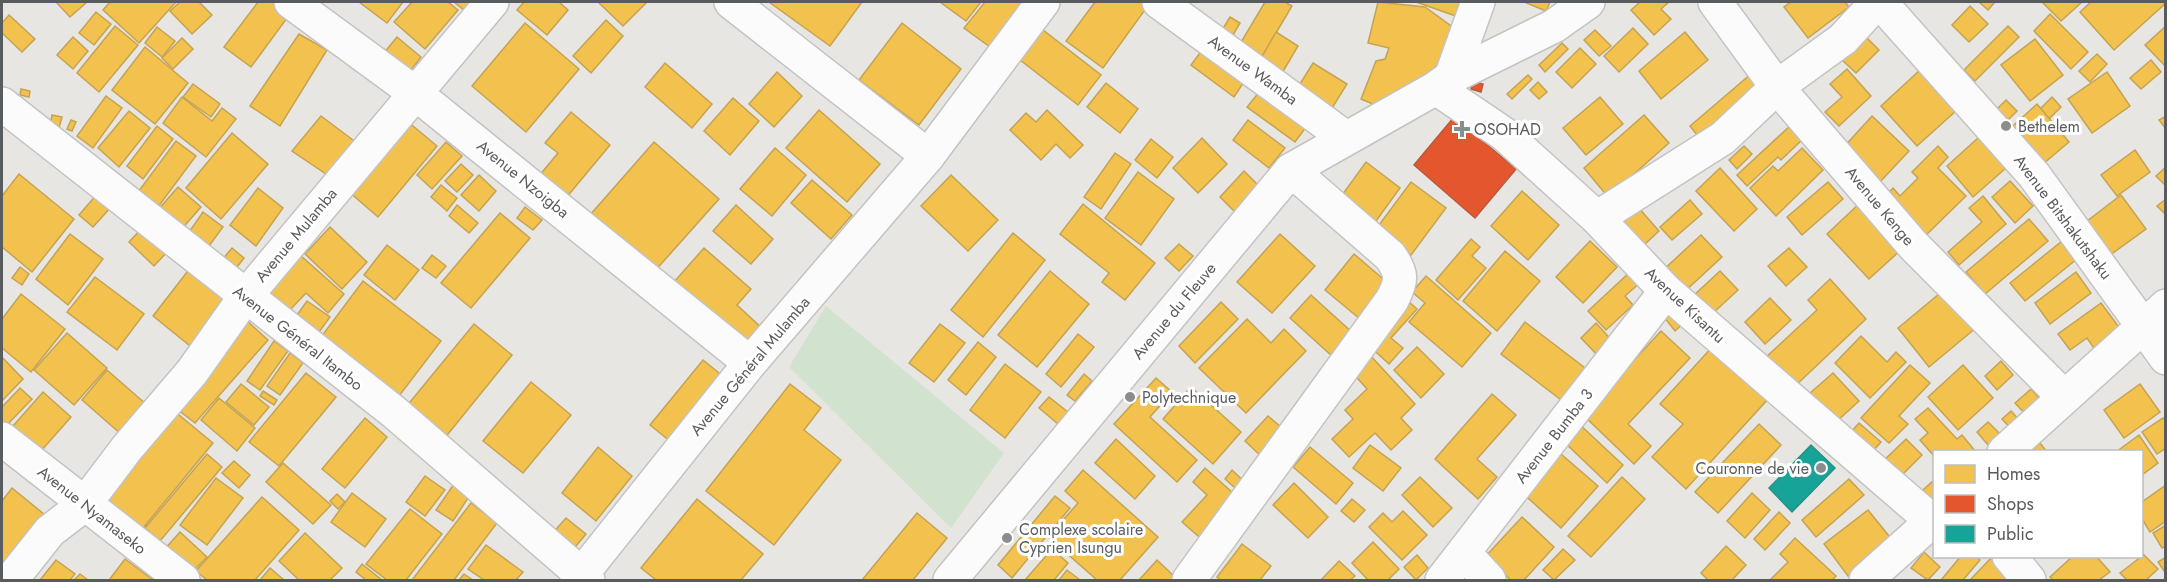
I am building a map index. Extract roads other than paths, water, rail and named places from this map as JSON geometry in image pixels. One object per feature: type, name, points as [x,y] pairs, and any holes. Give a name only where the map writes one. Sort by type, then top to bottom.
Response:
[{"type":"street","name":"Avenue Nzoigba","points":[[291,2],[415,93],[750,363]]},
{"type":"street","name":"Avenue Mulamba","points":[[11,580],[50,531],[84,505],[127,448],[192,372],[245,297],[492,2]]},
{"type":"street","points":[[731,2],[928,156]]},
{"type":"street","name":"Avenue Général Mulamba","points":[[582,579],[750,363],[928,156],[1043,2]]},
{"type":"street","name":"Avenue Wamba","points":[[1159,2],[1346,138]]},
{"type":"street","points":[[1443,82],[1478,2]]},
{"type":"street","name":"Avenue du Fleuve","points":[[950,580],[1291,170],[1443,82],[1554,26],[1588,2]]},
{"type":"street","name":"Avenue Kenge","points":[[1715,2],[1777,87],[1913,245],[2063,396]]},
{"type":"street","points":[[1597,218],[1723,138],[1777,87],[1843,39],[1879,2]]},
{"type":"street","name":"Avenue Bitshakutshaku","points":[[1879,2],[2034,175],[2155,315],[2166,358]]},
{"type":"street","name":"Avenue Kisantu","points":[[1443,82],[1597,218],[1666,291],[1933,520]]},
{"type":"street","name":"Avenue Général Itambo","points":[[2,104],[394,412],[582,579]]},
{"type":"street","points":[[1189,580],[1392,300],[1402,280],[1400,269],[1390,256],[1291,170]]},
{"type":"street","name":"Avenue Bumba 3","points":[[1442,580],[1666,291]]},
{"type":"street","points":[[2006,450],[2155,315]]},
{"type":"street","name":"Avenue Nyamaseko","points":[[2,439],[183,580]]},
{"type":"street","points":[[1866,580],[1933,520]]},
{"type":"street","points":[[1464,553],[1489,580]]},
{"type":"street","points":[[2011,558],[2029,580]]},
{"type":"place","name":"Bethelem","points":[[2006,126]]},
{"type":"place","name":"OSOHAD","points":[[1462,129]]},
{"type":"place","name":"Polytechnique","points":[[1130,397]]},
{"type":"place","name":"Couronne de vie","points":[[1821,468]]},
{"type":"place","name":"Complexe scolaire Cyprien Isungu","points":[[1007,538]]}]
